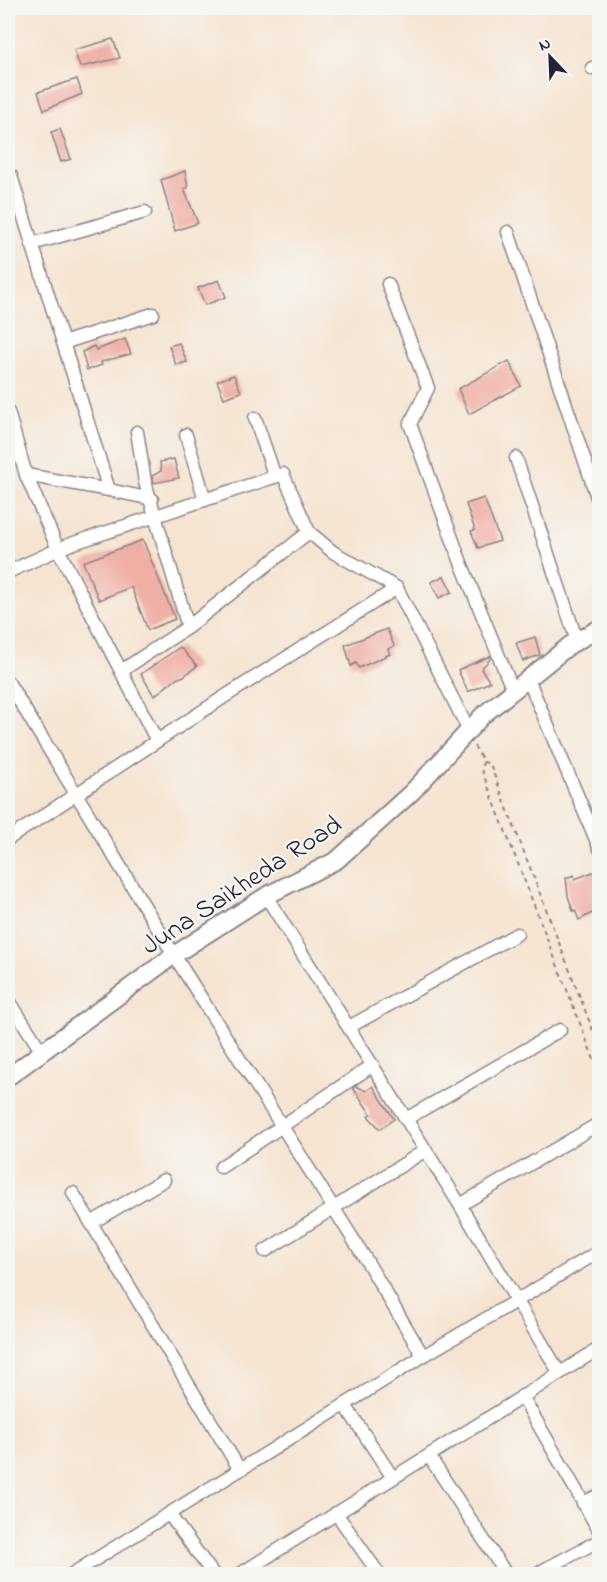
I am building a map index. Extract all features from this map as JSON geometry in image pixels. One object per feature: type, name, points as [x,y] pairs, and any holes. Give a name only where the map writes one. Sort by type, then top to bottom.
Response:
[{"type":"main road","name":"Juna Saikheda Road","points":[[8,1077],[174,955],[266,896],[337,860],[412,792],[483,716],[577,641],[600,628]]},
{"type":"street","points":[[8,177],[11,176],[109,490]]},
{"type":"street","points":[[32,244],[145,212]]},
{"type":"street","points":[[508,232],[600,506]]},
{"type":"street","points":[[388,284],[428,388],[410,424],[460,560],[513,691]]},
{"type":"street","points":[[63,343],[153,314]]},
{"type":"street","points":[[8,412],[26,475],[58,549],[157,741]]},
{"type":"street","points":[[255,418],[274,477]]},
{"type":"street","points":[[137,432],[145,482],[188,627]]},
{"type":"street","points":[[186,435],[205,500]]},
{"type":"street","points":[[516,458],[577,641]]},
{"type":"street","points":[[8,572],[58,549],[283,474],[309,532],[333,552],[397,588],[468,732]]},
{"type":"street","points":[[26,475],[152,500]]},
{"type":"street","points":[[121,671],[188,627],[309,532]]},
{"type":"street","points":[[8,839],[397,588]]},
{"type":"street","points":[[528,679],[600,849]]},
{"type":"street","points":[[8,682],[174,955],[334,1208],[423,1356]]},
{"type":"street","points":[[266,896],[460,1205],[559,1372]]},
{"type":"street","points":[[349,1027],[517,934]]},
{"type":"street","points":[[8,999],[42,1052]]},
{"type":"street","points":[[406,1119],[560,1030]]},
{"type":"street","points":[[221,1167],[373,1065]]},
{"type":"street","points":[[460,1205],[600,1123]]},
{"type":"street","points":[[265,1251],[426,1150]]},
{"type":"street","points":[[91,1223],[164,1180]]},
{"type":"street","points":[[73,1193],[240,1470]]},
{"type":"street","points":[[72,1575],[423,1356],[600,1251]]},
{"type":"street","points":[[246,1573],[600,1348]]},
{"type":"street","points":[[522,1396],[600,1532]]},
{"type":"street","points":[[345,1405],[393,1478]]},
{"type":"street","points":[[429,1456],[506,1575]]},
{"type":"street","points":[[583,1503],[600,1495]]},
{"type":"street","points":[[169,1514],[213,1575]]},
{"type":"street","points":[[336,1514],[378,1575]]},
{"type":"street","points":[[536,1575],[600,1540]]},
{"type":"path","points":[[468,732],[484,762],[490,764],[600,1049]]},
{"type":"path","points":[[484,762],[481,766],[482,771],[600,1075]]},
{"type":"building","points":[[113,39],[120,58],[80,67],[74,50]]},
{"type":"building","points":[[77,79],[82,94],[44,110],[38,92]]},
{"type":"building","points":[[60,129],[71,159],[61,162],[51,132]]},
{"type":"building","points":[[185,171],[188,188],[184,189],[198,223],[175,231],[161,180]]},
{"type":"building","points":[[219,280],[226,297],[205,305],[198,288]]},
{"type":"building","points":[[125,339],[131,354],[101,362],[102,365],[87,370],[82,352],[94,346],[96,350]]},
{"type":"building","points":[[179,343],[187,362],[176,365],[169,346]]},
{"type":"building","points":[[509,361],[521,386],[469,414],[458,389]]},
{"type":"building","points":[[234,375],[241,392],[224,398],[217,381]]},
{"type":"building","points":[[174,459],[179,478],[154,483],[152,476],[161,471],[160,462]]},
{"type":"building","points":[[484,498],[500,541],[478,548],[471,531],[475,530],[466,504]]},
{"type":"building","points":[[143,540],[175,619],[148,630],[131,587],[99,600],[83,562]]},
{"type":"building","points":[[444,576],[452,592],[439,598],[431,582]]},
{"type":"building","points":[[387,629],[394,646],[388,649],[390,654],[359,668],[356,663],[351,666],[345,645]]},
{"type":"building","points":[[535,637],[540,655],[523,661],[516,643]]},
{"type":"building","points":[[180,647],[197,666],[154,696],[141,674]]},
{"type":"building","points":[[490,656],[491,658],[481,669],[490,682],[468,692],[458,670]]},
{"type":"building","points":[[593,872],[600,873],[600,909],[579,920],[568,896],[566,878],[574,875],[575,879]]},
{"type":"building","points":[[356,1086],[366,1091],[373,1086],[394,1119],[380,1129],[368,1116],[371,1114],[353,1088]]}]
